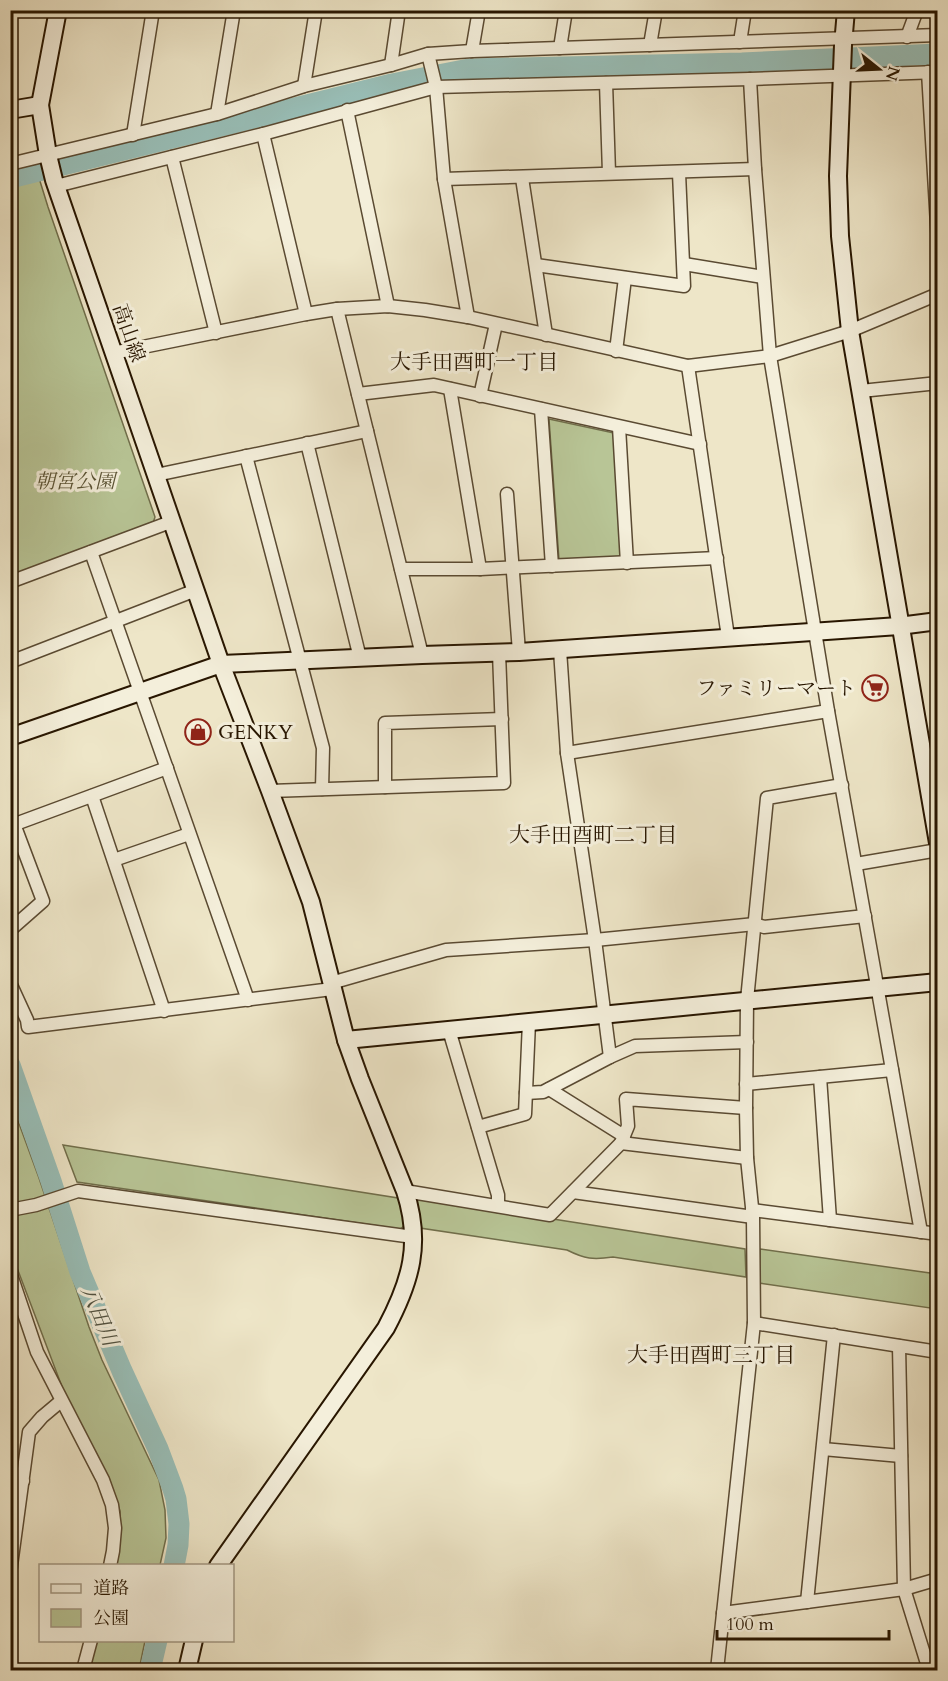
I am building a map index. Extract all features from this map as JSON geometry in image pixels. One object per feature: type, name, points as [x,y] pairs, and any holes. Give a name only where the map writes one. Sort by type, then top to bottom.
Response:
[{"type":"street","name":"高山線","points":[[58,10],[40,105],[51,168],[221,664],[311,902],[346,1040],[411,1209],[413,1237],[410,1270],[400,1300],[386,1328],[219,1564]]},
{"type":"street","points":[[133,135],[153,10]]},
{"type":"street","points":[[217,114],[234,10]]},
{"type":"street","points":[[304,86],[316,10]]},
{"type":"street","points":[[391,65],[399,10]]},
{"type":"street","points":[[472,51],[479,10]]},
{"type":"street","points":[[560,48],[566,10]]},
{"type":"street","points":[[650,45],[656,10]]},
{"type":"street","points":[[740,42],[745,10]]},
{"type":"street","points":[[846,10],[838,176],[840,236],[850,331],[938,843]]},
{"type":"street","points":[[907,37],[917,10]]},
{"type":"street","points":[[51,168],[133,135],[217,114],[304,86],[428,54],[740,42],[843,42],[938,35]]},
{"type":"street","points":[[428,54],[436,87],[444,179],[468,317]]},
{"type":"street","points":[[10,164],[51,168],[172,157],[436,87],[933,72],[938,242]]},
{"type":"street","points":[[750,79],[770,356],[828,711],[921,1232]]},
{"type":"street","points":[[606,83],[609,173]]},
{"type":"street","points":[[10,111],[40,105]]},
{"type":"street","points":[[347,110],[388,306]]},
{"type":"street","points":[[263,134],[306,314]]},
{"type":"street","points":[[172,157],[216,333]]},
{"type":"street","points":[[444,179],[755,169]]},
{"type":"street","points":[[536,265],[684,286],[679,173]]},
{"type":"street","points":[[522,178],[546,335]]},
{"type":"street","points":[[684,264],[763,277]]},
{"type":"street","points":[[616,351],[625,278]]},
{"type":"street","points":[[113,353],[306,314],[337,309],[388,306],[468,317],[688,366],[770,356],[850,331],[938,294]]},
{"type":"street","points":[[337,309],[422,655]]},
{"type":"street","points":[[480,396],[496,324]]},
{"type":"street","points":[[688,366],[728,637]]},
{"type":"street","points":[[861,391],[938,383]]},
{"type":"street","points":[[358,394],[434,385],[700,444]]},
{"type":"street","points":[[450,389],[480,569]]},
{"type":"street","points":[[541,409],[552,566]]},
{"type":"street","points":[[619,427],[627,563]]},
{"type":"street","points":[[156,475],[367,431]]},
{"type":"street","points":[[307,443],[360,657]]},
{"type":"street","points":[[246,456],[323,748],[322,789]]},
{"type":"street","points":[[507,494],[519,652]]},
{"type":"street","points":[[10,582],[172,521]]},
{"type":"street","points":[[91,552],[248,1000]]},
{"type":"street","points":[[401,569],[512,568],[717,558]]},
{"type":"street","points":[[10,662],[196,590]]},
{"type":"street","points":[[10,737],[221,664],[560,650],[899,626],[938,621]]},
{"type":"street","points":[[560,650],[567,753],[610,1057]]},
{"type":"street","points":[[270,790],[504,783],[499,653]]},
{"type":"street","points":[[567,753],[828,711]]},
{"type":"street","points":[[385,787],[385,723],[502,719]]},
{"type":"street","points":[[10,930],[43,901],[12,825],[166,768]]},
{"type":"street","points":[[717,1671],[754,1323],[752,1213],[747,1158],[747,1000],[767,798],[842,785]]},
{"type":"street","points":[[92,796],[164,1011]]},
{"type":"street","points":[[114,860],[189,834]]},
{"type":"street","points":[[856,864],[938,850]]},
{"type":"street","points":[[10,983],[28,1027],[248,1000],[332,986],[446,950],[595,940],[755,924],[764,927],[866,916]]},
{"type":"street","points":[[346,1040],[938,982]]},
{"type":"street","points":[[478,1127],[525,1114],[529,1022]]},
{"type":"street","points":[[449,1030],[498,1195],[498,1206]]},
{"type":"street","points":[[526,1093],[543,1092],[635,1046],[747,1042]]},
{"type":"street","points":[[746,1084],[892,1070]]},
{"type":"street","points":[[820,1077],[830,1220]]},
{"type":"street","points":[[549,1089],[622,1139],[747,1158]]},
{"type":"street","points":[[405,1191],[550,1215],[622,1139],[628,1126],[627,1099],[746,1108]]},
{"type":"street","points":[[10,1210],[36,1205],[78,1191],[413,1237]]},
{"type":"street","points":[[573,1192],[938,1234]]},
{"type":"street","points":[[11,1278],[37,1352],[103,1480],[112,1505],[115,1528],[110,1564]]},
{"type":"street","points":[[754,1323],[938,1352]]},
{"type":"street","points":[[807,1602],[834,1335]]},
{"type":"street","points":[[899,1346],[904,1589],[929,1671]]},
{"type":"street","points":[[10,1573],[17,1480],[29,1432],[42,1417],[62,1401]]},
{"type":"street","points":[[823,1449],[901,1456]]},
{"type":"street","points":[[723,1613],[904,1589],[938,1579]]},
{"type":"street","points":[[83,1671],[90,1642]]},
{"type":"street","points":[[186,1671],[194,1642]]},
{"type":"green space","name":"朝宮公園","points":[[31,163],[35,165],[155,517],[153,523],[11,576],[11,168]]},
{"type":"green space","points":[[549,419],[614,433],[622,559],[559,560]]},
{"type":"green space","points":[[10,1099],[89,1327],[102,1360],[159,1480],[165,1510],[166,1538],[160,1564],[115,1564],[120,1536],[120,1511],[109,1478],[64,1392],[11,1252]]},
{"type":"green space","points":[[63,1145],[398,1198],[402,1208],[404,1226],[400,1229],[77,1182]]},
{"type":"green space","points":[[419,1198],[745,1249],[746,1277],[613,1257],[589,1258],[567,1250],[420,1228],[416,1201]]},
{"type":"green space","points":[[760,1249],[937,1274],[937,1309],[759,1283]]},
{"type":"green space","points":[[96,1642],[145,1642],[139,1670],[89,1670]]},
{"type":"waterway","points":[[10,178],[392,84],[469,69],[742,63],[938,54]]},
{"type":"waterway","name":"八田川","points":[[10,1065],[80,1272],[158,1449],[173,1489],[179,1524],[174,1564]]},
{"type":"waterway","name":"八田川","points":[[150,1670],[157,1642]]},
{"type":"place","name":"ファミリーマート","points":[[875,688]]},
{"type":"place","name":"GENKY","points":[[198,732]]},
{"type":"district","name":"大手田酉町一丁目","points":[[474,362]]},
{"type":"district","name":"大手田酉町二丁目","points":[[593,835]]},
{"type":"district","name":"大手田酉町三丁目","points":[[711,1355]]}]
